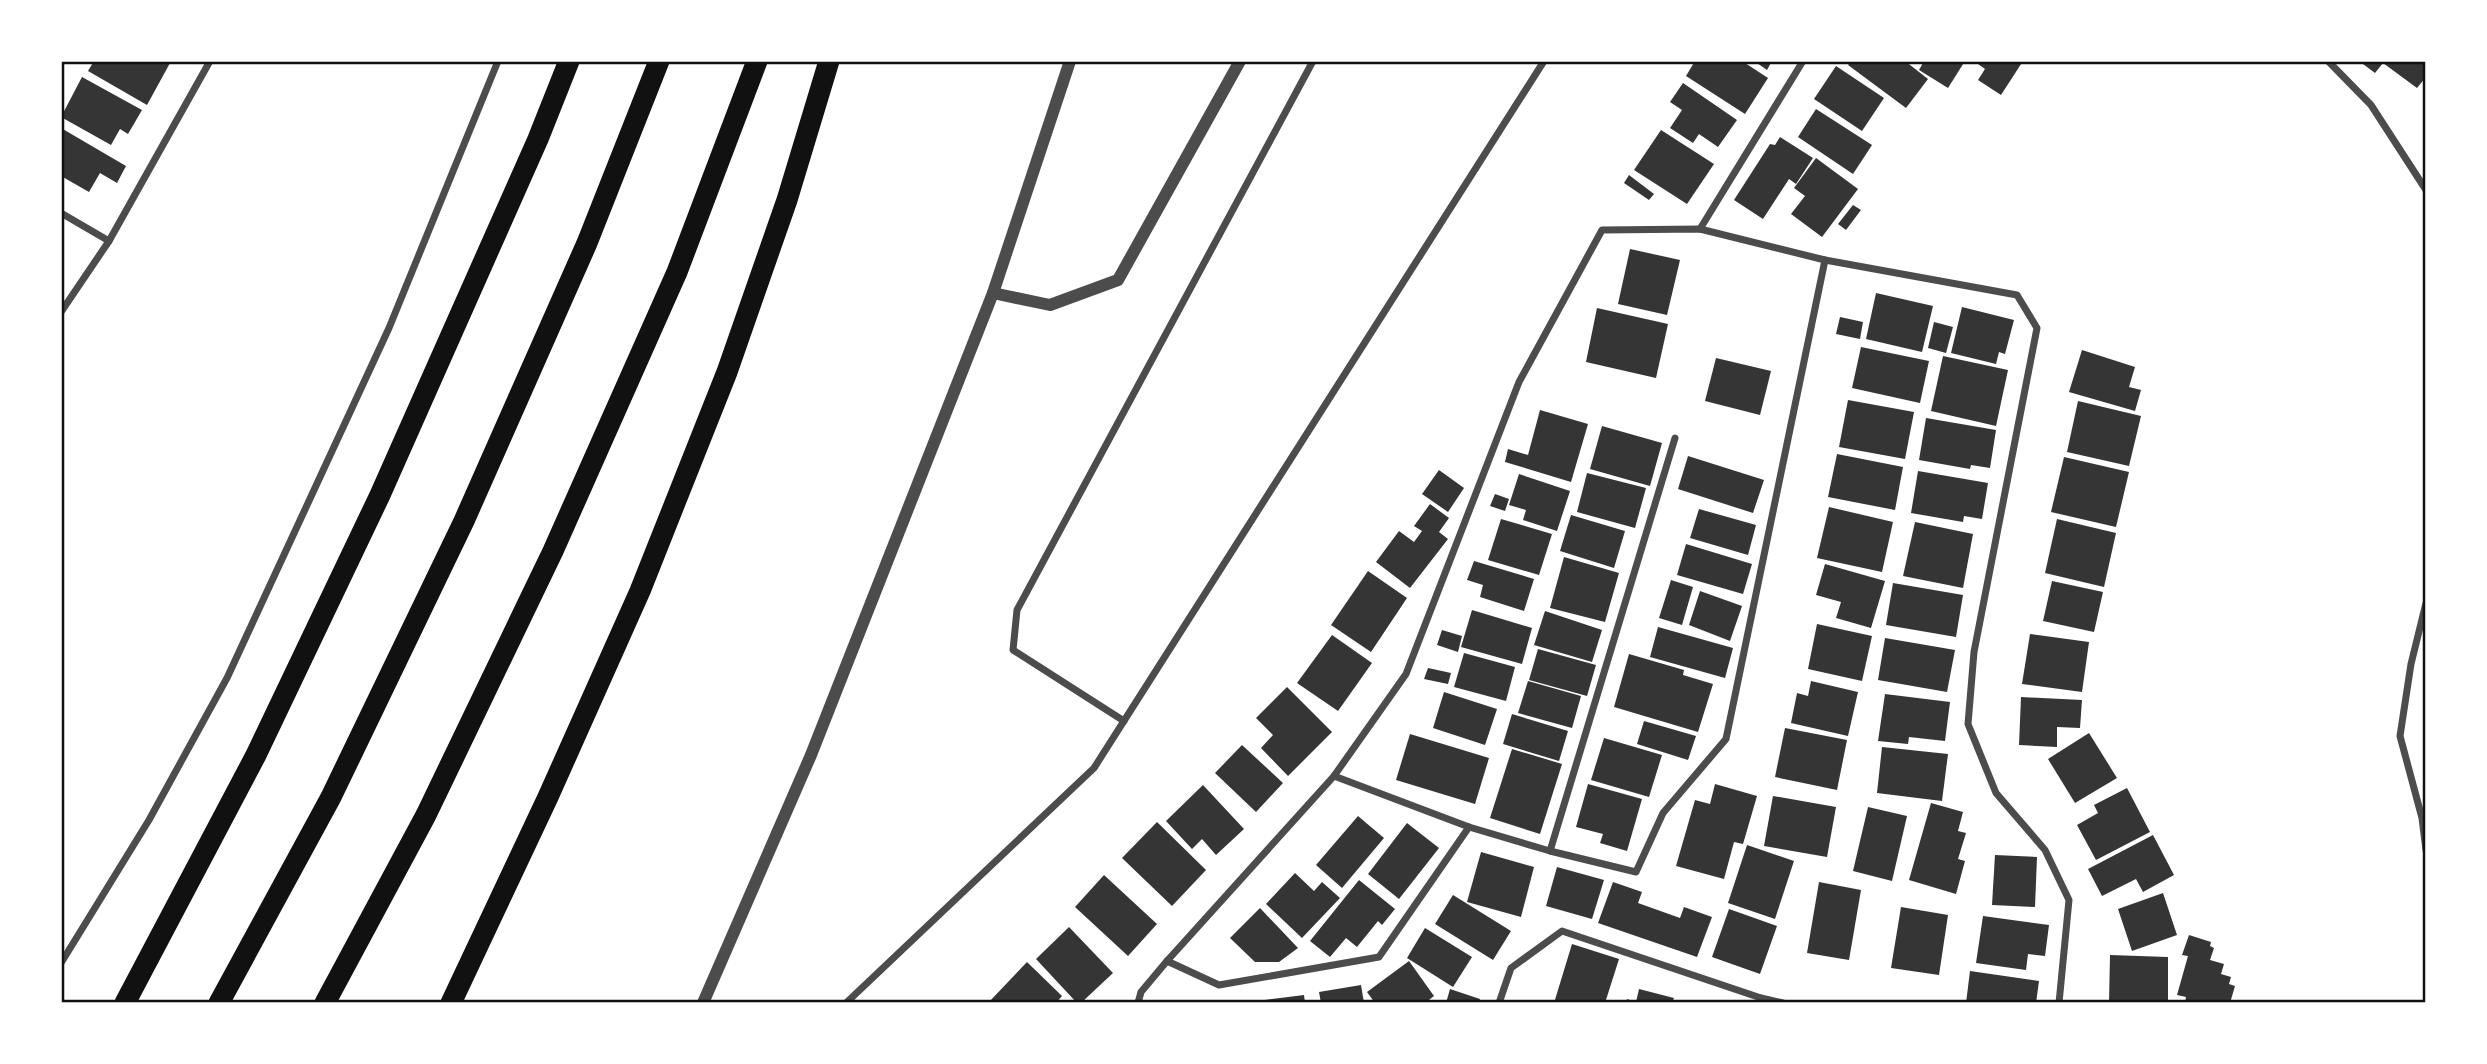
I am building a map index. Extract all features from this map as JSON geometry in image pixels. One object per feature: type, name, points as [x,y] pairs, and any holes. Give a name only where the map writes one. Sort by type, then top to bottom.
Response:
[{"type":"highway","points":[[125,1003],[256,755],[339,582],[538,139],[569,61]]},
{"type":"highway","points":[[219,1003],[331,797],[464,521],[587,243],[659,61]]},
{"type":"highway","points":[[325,1003],[425,814],[553,551],[677,272],[757,61]]},
{"type":"highway","points":[[451,1003],[548,797],[640,591],[727,372],[787,200],[829,61]]},
{"type":"street","points":[[61,312],[109,241],[210,61]]},
{"type":"street","points":[[61,963],[149,820],[227,678],[389,328],[498,61]]},
{"type":"street","points":[[703,1003],[811,755],[993,293],[1070,61]]},
{"type":"street","points":[[993,293],[1050,305],[1118,280],[1240,61]]},
{"type":"street","points":[[1124,721],[1013,650],[1017,610],[1313,61]]},
{"type":"street","points":[[846,1003],[1094,768],[1544,61]]},
{"type":"street","points":[[1700,229],[1803,61]]},
{"type":"street","points":[[2328,61],[2371,105],[2426,190]]},
{"type":"street","points":[[61,213],[109,241]]},
{"type":"street","points":[[1138,1003],[1141,992],[1167,961],[1334,776],[1406,674],[1519,382],[1602,230],[1700,229],[1825,260],[2017,295],[2037,328],[1974,653],[1968,724],[1996,793],[2045,850],[2069,900],[2059,1003]]},
{"type":"street","points":[[1334,776],[1469,827],[1636,872],[1663,813],[1726,739],[1825,260]]},
{"type":"street","points":[[1550,851],[1675,438]]},
{"type":"street","points":[[2426,603],[2411,664],[2400,736],[2422,818],[2426,850]]},
{"type":"street","points":[[1167,961],[1219,985],[1378,957],[1469,827]]},
{"type":"street","points":[[1499,1003],[1511,968],[1562,931],[1761,1000],[1783,1003]]},
{"type":"building","points":[[94,61],[170,63],[147,105],[88,71]]},
{"type":"building","points":[[1695,61],[1742,61],[1768,78],[1745,114],[1686,76]]},
{"type":"building","points":[[1754,61],[1772,61],[1767,70]]},
{"type":"building","points":[[1851,61],[1905,61],[1928,79],[1906,108],[1848,65]]},
{"type":"building","points":[[1924,61],[1965,61],[1948,88],[1919,70]]},
{"type":"building","points":[[1979,61],[2023,61],[2001,95],[1978,80],[1985,69],[1978,64]]},
{"type":"building","points":[[2359,61],[2426,61],[2426,77],[2417,88],[2383,63],[2375,73]]},
{"type":"building","points":[[1836,66],[1884,98],[1862,131],[1814,99]]},
{"type":"building","points":[[82,77],[142,110],[128,134],[120,129],[111,145],[61,117]]},
{"type":"building","points":[[1683,83],[1737,120],[1718,147],[1699,134],[1693,143],[1670,128],[1682,110],[1670,102]]},
{"type":"building","points":[[1816,109],[1872,145],[1853,174],[1798,137]]},
{"type":"building","points":[[61,128],[126,166],[117,183],[100,173],[89,192],[61,176]]},
{"type":"building","points":[[1661,130],[1714,164],[1687,204],[1634,170]]},
{"type":"building","points":[[1780,137],[1813,158],[1796,184],[1789,179],[1763,219],[1734,200],[1770,144],[1775,145]]},
{"type":"building","points":[[1816,158],[1858,189],[1822,237],[1791,214],[1805,196],[1794,188]]},
{"type":"building","points":[[1629,175],[1654,194],[1649,200],[1624,183]]},
{"type":"building","points":[[1853,205],[1861,210],[1846,230],[1838,224]]},
{"type":"building","points":[[1630,249],[1680,260],[1667,315],[1618,304]]},
{"type":"building","points":[[1876,293],[1933,306],[1922,352],[1866,339]]},
{"type":"building","points":[[1962,307],[2014,320],[2005,354],[1999,352],[1996,364],[1951,353]]},
{"type":"building","points":[[1597,308],[1668,324],[1656,378],[1586,362]]},
{"type":"building","points":[[1840,317],[1863,322],[1860,339],[1836,334]]},
{"type":"building","points":[[1934,322],[1953,327],[1946,353],[1928,348]]},
{"type":"building","points":[[1861,347],[1929,361],[1920,403],[1852,388]]},
{"type":"building","points":[[2082,350],[2135,367],[2129,387],[2141,390],[2135,411],[2069,392]]},
{"type":"building","points":[[1943,356],[2008,370],[1996,426],[1931,411]]},
{"type":"building","points":[[1716,358],[1771,371],[1760,415],[1705,401]]},
{"type":"building","points":[[1848,400],[1914,412],[1905,459],[1839,447]]},
{"type":"building","points":[[2078,401],[2141,416],[2129,466],[2067,452]]},
{"type":"building","points":[[1540,410],[1588,424],[1571,482],[1505,462],[1508,449],[1528,455]]},
{"type":"building","points":[[1926,418],[1996,430],[1990,468],[1971,465],[1970,469],[1919,460]]},
{"type":"building","points":[[1602,426],[1662,443],[1650,486],[1590,469]]},
{"type":"building","points":[[1837,454],[1903,467],[1895,510],[1828,497]]},
{"type":"building","points":[[1688,456],[1764,480],[1753,513],[1678,489]]},
{"type":"building","points":[[2064,457],[2129,472],[2116,527],[2051,512]]},
{"type":"building","points":[[1439,470],[1464,488],[1448,512],[1422,494]]},
{"type":"building","points":[[1918,471],[1988,483],[1982,519],[1964,516],[1963,522],[1911,513]]},
{"type":"building","points":[[1587,473],[1646,488],[1635,528],[1577,512]]},
{"type":"building","points":[[1519,474],[1570,491],[1557,531],[1523,520],[1526,510],[1509,505]]},
{"type":"building","points":[[1495,494],[1509,499],[1505,511],[1490,506]]},
{"type":"building","points":[[1430,504],[1449,518],[1439,532],[1448,539],[1410,588],[1376,562],[1399,531],[1414,542],[1422,531],[1414,526]]},
{"type":"building","points":[[1829,507],[1893,522],[1882,572],[1817,558]]},
{"type":"building","points":[[1699,509],[1756,525],[1748,555],[1690,538]]},
{"type":"building","points":[[1571,515],[1625,531],[1614,568],[1560,551]]},
{"type":"building","points":[[1501,519],[1552,534],[1539,575],[1488,560]]},
{"type":"building","points":[[2057,519],[2116,533],[2104,587],[2045,573]]},
{"type":"building","points":[[1915,522],[1973,534],[1963,588],[1903,576]]},
{"type":"building","points":[[1686,544],[1752,564],[1743,594],[1677,575]]},
{"type":"building","points":[[1564,557],[1619,573],[1605,622],[1550,608]]},
{"type":"building","points":[[1474,561],[1534,579],[1524,611],[1480,597],[1483,585],[1467,580]]},
{"type":"building","points":[[1825,564],[1885,581],[1871,628],[1836,618],[1841,602],[1816,595]]},
{"type":"building","points":[[1368,571],[1407,598],[1371,652],[1331,625]]},
{"type":"building","points":[[1671,580],[1693,587],[1682,625],[1659,618]]},
{"type":"building","points":[[2052,581],[2103,592],[2094,632],[2043,621]]},
{"type":"building","points":[[1893,583],[1963,595],[1956,637],[1886,625]]},
{"type":"building","points":[[1700,591],[1742,606],[1730,641],[1689,625]]},
{"type":"building","points":[[1472,610],[1532,628],[1522,664],[1461,647]]},
{"type":"building","points":[[1545,611],[1602,630],[1592,662],[1534,645]]},
{"type":"building","points":[[1817,624],[1872,636],[1862,681],[1808,669]]},
{"type":"building","points":[[1658,627],[1733,648],[1725,678],[1650,657]]},
{"type":"building","points":[[1442,630],[1462,636],[1458,652],[1437,645]]},
{"type":"building","points":[[2030,634],[2089,642],[2082,692],[2022,684]]},
{"type":"building","points":[[1332,635],[1372,663],[1338,711],[1297,683]]},
{"type":"building","points":[[1885,638],[1955,650],[1947,692],[1878,680]]},
{"type":"building","points":[[1538,649],[1596,665],[1587,696],[1529,680]]},
{"type":"building","points":[[1464,653],[1515,667],[1506,701],[1454,687]]},
{"type":"building","points":[[1629,654],[1684,670],[1683,675],[1713,684],[1698,732],[1614,707]]},
{"type":"building","points":[[1428,668],[1451,673],[1448,684],[1424,679]]},
{"type":"building","points":[[1528,681],[1581,696],[1572,728],[1518,713]]},
{"type":"building","points":[[1811,681],[1858,692],[1848,736],[1791,723],[1797,693],[1808,696]]},
{"type":"building","points":[[1287,687],[1332,732],[1288,776],[1261,748],[1273,735],[1256,718]]},
{"type":"building","points":[[1444,692],[1497,709],[1485,745],[1433,728]]},
{"type":"building","points":[[1885,694],[1950,702],[1945,741],[1909,737],[1908,744],[1878,741]]},
{"type":"building","points":[[2021,697],[2082,700],[2080,728],[2057,727],[2057,747],[2019,745]]},
{"type":"building","points":[[1512,714],[1568,731],[1559,761],[1503,744]]},
{"type":"building","points":[[1644,721],[1696,736],[1688,760],[1637,744]]},
{"type":"building","points":[[1785,728],[1847,740],[1837,790],[1775,777]]},
{"type":"building","points":[[2089,733],[2117,778],[2075,803],[2048,759]]},
{"type":"building","points":[[1410,734],[1489,758],[1475,804],[1396,780]]},
{"type":"building","points":[[1604,738],[1662,755],[1649,797],[1591,780]]},
{"type":"building","points":[[1242,745],[1283,783],[1256,812],[1215,773]]},
{"type":"building","points":[[1882,747],[1948,754],[1942,801],[1877,793]]},
{"type":"building","points":[[1512,749],[1562,764],[1540,834],[1490,818]]},
{"type":"building","points":[[1588,784],[1642,799],[1627,851],[1600,843],[1603,834],[1576,827]]},
{"type":"building","points":[[1715,784],[1757,796],[1743,844],[1734,842],[1724,879],[1676,866],[1695,800],[1710,804]]},
{"type":"building","points":[[1203,785],[1244,829],[1216,855],[1202,839],[1192,849],[1166,821]]},
{"type":"building","points":[[2127,788],[2150,832],[2096,860],[2077,825],[2098,813],[2094,805]]},
{"type":"building","points":[[1773,796],[1836,807],[1827,857],[1764,846]]},
{"type":"building","points":[[1931,803],[1963,812],[1958,831],[1966,833],[1958,859],[1965,861],[1956,894],[1909,880]]},
{"type":"building","points":[[1868,807],[1907,816],[1892,881],[1853,871]]},
{"type":"building","points":[[1358,816],[1384,838],[1342,888],[1316,865]]},
{"type":"building","points":[[1157,822],[1206,870],[1172,906],[1122,858]]},
{"type":"building","points":[[1407,823],[1439,848],[1399,899],[1368,874]]},
{"type":"building","points":[[2153,835],[2174,875],[2143,892],[2136,879],[2102,896],[2088,869]]},
{"type":"building","points":[[1747,845],[1794,861],[1775,919],[1728,903]]},
{"type":"building","points":[[1481,852],[1534,867],[1521,917],[1467,902]]},
{"type":"building","points":[[1995,855],[2037,857],[2035,907],[1992,905]]},
{"type":"building","points":[[1557,867],[1604,880],[1592,919],[1546,906]]},
{"type":"building","points":[[1295,873],[1314,891],[1322,882],[1340,898],[1302,938],[1266,904]]},
{"type":"building","points":[[1104,875],[1157,924],[1128,956],[1075,907]]},
{"type":"building","points":[[1359,880],[1395,909],[1382,925],[1378,921],[1357,947],[1346,938],[1330,957],[1310,941]]},
{"type":"building","points":[[1613,882],[1642,892],[1638,903],[1680,918],[1684,907],[1712,917],[1697,957],[1598,923]]},
{"type":"building","points":[[1819,882],[1861,890],[1849,960],[1807,953]]},
{"type":"building","points":[[2163,893],[2177,935],[2132,951],[2118,909]]},
{"type":"building","points":[[1453,895],[1511,931],[1493,960],[1435,924]]},
{"type":"building","points":[[1901,907],[1948,915],[1939,975],[1891,968]]},
{"type":"building","points":[[1260,908],[1298,948],[1279,962],[1255,962],[1230,938]]},
{"type":"building","points":[[1729,909],[1777,926],[1760,974],[1712,957]]},
{"type":"building","points":[[1983,916],[2049,925],[2045,956],[2028,954],[2026,970],[1976,963]]},
{"type":"building","points":[[1069,927],[1113,973],[1081,1003],[1077,1003],[1036,959]]},
{"type":"building","points":[[1425,928],[1472,957],[1453,987],[1407,958]]},
{"type":"building","points":[[2189,935],[2211,942],[2210,946],[2214,948],[2210,960],[2224,964],[2221,974],[2231,977],[2229,984],[2235,986],[2230,1003],[2185,1003],[2186,997],[2177,995],[2188,956],[2182,955]]},
{"type":"building","points":[[1572,944],[1619,959],[1605,1003],[1554,1003]]},
{"type":"building","points":[[2110,955],[2168,957],[2168,1003],[2109,1003]]},
{"type":"building","points":[[1409,961],[1434,996],[1425,1003],[1375,1003],[1367,992]]},
{"type":"building","points":[[1027,962],[1062,996],[1056,1003],[988,1003]]},
{"type":"building","points":[[1970,971],[2039,981],[2036,1003],[1966,1003]]},
{"type":"building","points":[[1361,985],[1364,1003],[1321,1003],[1319,992]]},
{"type":"building","points":[[1450,989],[1480,999],[1479,1003],[1446,1003]]},
{"type":"building","points":[[1639,989],[1674,998],[1672,1003],[1626,1003],[1627,999],[1636,1002]]},
{"type":"building","points":[[1304,995],[1305,1003],[1257,1003],[1257,1001]]}]
